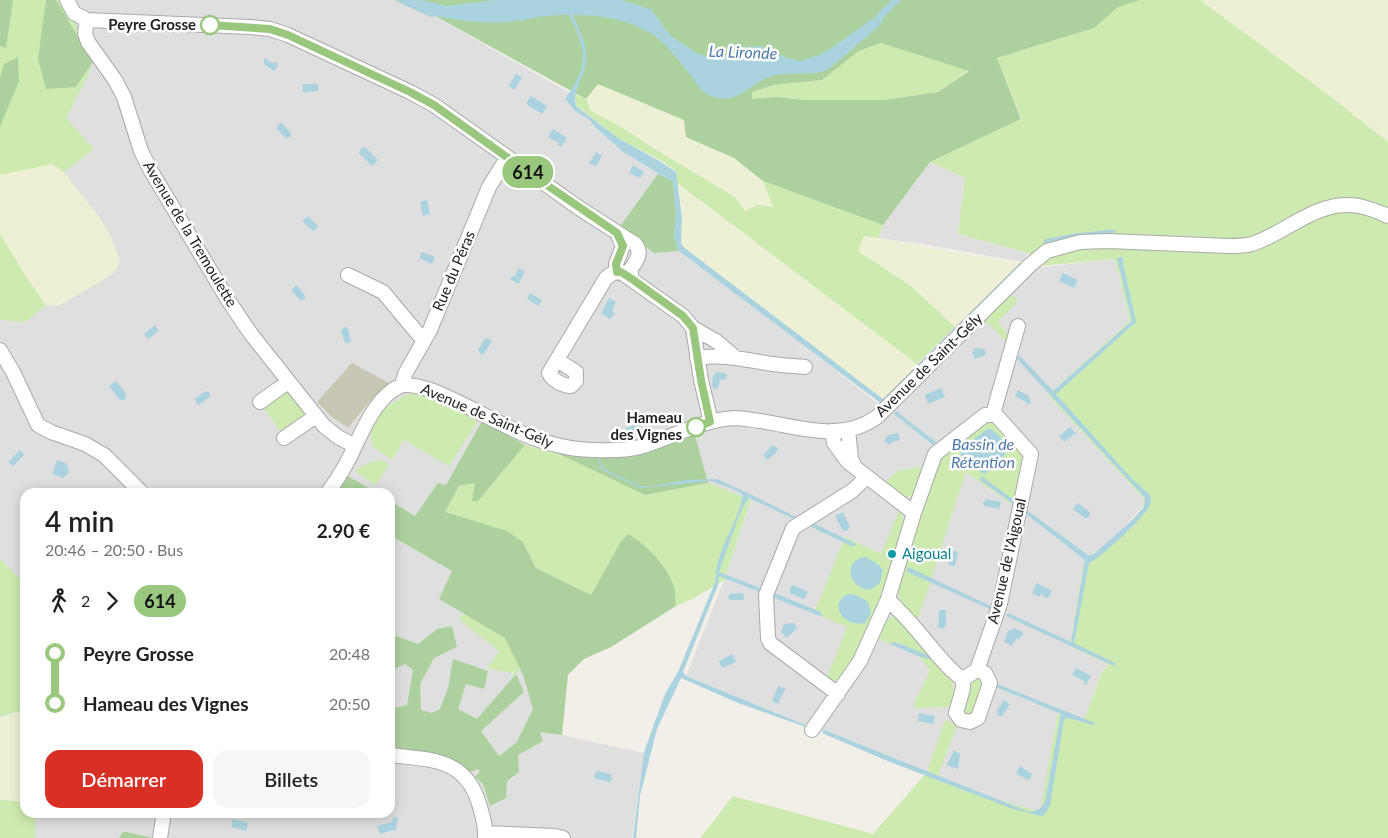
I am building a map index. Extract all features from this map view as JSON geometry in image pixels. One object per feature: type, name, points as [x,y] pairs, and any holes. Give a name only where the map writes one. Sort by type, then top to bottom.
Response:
[{"type":"street","points":[[67,0],[74,13],[87,20],[270,29],[288,35],[422,98],[617,233],[639,252],[630,270],[632,279]]},
{"type":"street","name":"Avenue de la Tremoulette","points":[[87,20],[85,33],[88,42],[115,80],[124,97],[142,151],[151,171],[239,318],[316,416],[338,437],[355,446]]},
{"type":"street","name":"Rue du Péras","points":[[402,384],[404,374],[424,342],[490,187],[507,158]]},
{"type":"street","name":"Avenue de Saint-Gély","points":[[331,488],[346,465],[370,416],[385,396],[402,384],[427,389],[454,400],[512,429],[548,443],[566,447],[600,450],[633,449],[710,422],[740,418],[809,429],[848,430],[865,425],[884,411],[1031,264],[1047,251],[1080,242],[1248,245],[1307,215],[1332,207],[1360,206],[1388,216]]},
{"type":"street","points":[[617,272],[616,264],[629,245]]},
{"type":"street","points":[[557,360],[606,278],[617,272],[621,272],[632,279],[683,316],[693,328],[716,342],[734,357]]},
{"type":"street","points":[[348,275],[383,292],[424,342]]},
{"type":"street","points":[[812,730],[860,661],[888,599],[914,513],[935,454],[977,420],[985,415],[992,414],[1018,326]]},
{"type":"street","points":[[693,328],[710,422]]},
{"type":"street","points":[[0,350],[13,372],[38,425],[51,432],[85,444],[104,455],[137,488]]},
{"type":"street","points":[[697,358],[713,355],[805,367]]},
{"type":"street","points":[[260,402],[288,382]]},
{"type":"street","name":"Avenue de l'Aigoual","points":[[977,670],[1000,604],[1031,457],[1028,448],[998,417],[992,414]]},
{"type":"street","points":[[284,438],[316,416]]},
{"type":"street","points":[[848,430],[851,459],[854,465]]},
{"type":"street","points":[[832,431],[834,443],[843,456],[914,513]]},
{"type":"street","points":[[838,694],[770,643],[766,595],[793,528],[852,491],[867,477]]},
{"type":"street","points":[[888,599],[950,668],[963,679]]},
{"type":"street","points":[[977,670],[985,673],[990,683],[978,718],[972,722],[962,721],[956,713],[963,688],[963,679],[977,670]]},
{"type":"street","points":[[395,756],[433,760],[453,767],[458,771],[468,780],[476,793],[485,835],[555,836],[563,838]]},
{"type":"street","points":[[160,838],[163,818]]},
{"type":"shaded area","points":[[0,0],[394,0],[434,16],[570,93],[565,99],[575,111],[590,120],[594,126],[623,152],[673,181],[679,251],[787,332],[890,413],[1035,268],[1115,259],[1130,321],[1048,395],[1144,499],[1143,506],[1120,531],[1094,555],[1084,561],[1070,646],[1109,664],[1102,671],[1083,723],[1058,713],[1041,812],[1012,805],[808,726],[686,676],[724,580],[751,501],[708,483],[695,435],[637,453],[559,454],[525,445],[482,421],[455,571],[541,638],[543,731],[644,753],[632,838],[0,838]]},
{"type":"shaded area","points":[[1200,0],[1388,0],[1388,142],[1330,96]]},
{"type":"shaded area","points":[[598,84],[684,120],[686,137],[734,158],[763,181],[774,207],[758,205],[745,211],[735,197],[623,128],[591,111],[586,99]]},
{"type":"shaded area","points":[[930,162],[965,178],[958,234],[1028,253],[1023,262],[878,238],[883,225]]},
{"type":"shaded area","points":[[52,164],[64,172],[100,218],[111,237],[120,261],[116,270],[108,277],[60,305],[53,306],[46,305],[26,277],[0,234],[0,175]]},
{"type":"shaded area","points":[[677,184],[917,364],[883,399],[697,259],[681,244],[682,219]]},
{"type":"shaded area","points":[[864,236],[1020,263],[955,327],[912,287],[858,251]]},
{"type":"shaded area","points":[[800,343],[821,359],[816,368],[793,352]]},
{"type":"shaded area","points":[[352,363],[389,383],[369,402],[348,428],[332,417],[317,402]]},
{"type":"shaded area","points":[[20,711],[20,802],[0,800],[0,717]]},
{"type":"green space","points":[[0,0],[13,0],[6,48],[0,46]]},
{"type":"green space","points":[[13,0],[62,0],[93,62],[88,76],[66,118],[94,149],[64,172],[52,164],[0,175],[0,46],[5,48]]},
{"type":"green space","points":[[46,0],[56,0],[93,62],[76,87],[46,89],[38,59]]},
{"type":"green space","points":[[394,0],[1140,0],[1118,7],[1094,28],[997,58],[1021,119],[930,162],[883,225],[763,181],[734,158],[686,137],[684,120],[598,84],[586,99],[435,16],[431,17]],"holes":[[[881,43],[969,71],[938,92],[884,100],[804,100],[778,97],[752,99],[752,92],[774,85],[822,80],[859,51]]]},
{"type":"green space","points":[[1140,0],[1200,0],[1330,96],[1388,142],[1388,838],[700,838],[733,796],[873,834],[927,772],[945,720],[957,725],[938,776],[993,798],[1040,812],[1058,713],[1083,723],[1102,672],[1109,665],[1070,646],[1084,560],[1107,543],[1133,519],[1143,507],[1144,499],[1048,395],[1130,321],[1115,259],[1040,266],[1028,253],[958,234],[965,178],[930,162],[1022,119],[997,58],[1094,28],[1118,6]]},
{"type":"green space","points":[[881,43],[969,70],[938,92],[884,100],[752,99],[752,92],[774,85],[822,80],[859,51]]},
{"type":"green space","points":[[18,57],[19,81],[0,127],[0,78],[4,64]]},
{"type":"green space","points":[[575,94],[586,99],[591,111],[623,128],[735,197],[745,211],[758,205],[773,207],[763,181],[883,225],[878,238],[864,236],[858,251],[912,287],[955,327],[917,364],[677,183],[676,171],[662,161],[618,138],[576,106]]},
{"type":"green space","points":[[658,174],[673,181],[676,214],[674,238],[679,251],[654,253],[619,228]]},
{"type":"green space","points":[[0,234],[26,277],[46,305],[25,322],[0,320]]},
{"type":"green space","points":[[1010,294],[1018,301],[998,322],[1008,334],[1008,344],[987,322],[985,324],[982,321]]},
{"type":"green space","points":[[286,390],[289,394],[291,393],[307,416],[291,427],[287,426],[280,431],[263,407]]},
{"type":"green space","points":[[410,394],[437,400],[478,421],[449,466],[404,440],[392,460],[373,447],[371,433],[376,419],[392,403]]},
{"type":"green space","points":[[482,421],[525,445],[478,501],[472,501],[475,483],[459,486],[445,512],[507,531],[523,542],[536,568],[591,595],[620,543],[628,534],[643,544],[662,565],[668,573],[675,590],[676,606],[611,647],[584,659],[568,675],[562,735],[540,732],[543,741],[518,755],[519,772],[507,781],[506,798],[490,806],[483,784],[475,777],[480,772],[478,769],[469,772],[395,751],[395,708],[407,705],[413,670],[405,664],[395,669],[395,637],[418,644],[437,629],[452,626],[457,647],[434,658],[420,684],[421,710],[432,713],[440,709],[448,688],[453,659],[488,671],[484,689],[466,684],[458,709],[477,719],[516,674],[524,692],[481,731],[499,756],[517,742],[533,709],[523,675],[505,638],[439,599],[452,571],[395,538],[395,504],[415,516],[438,483],[446,485]]},
{"type":"green space","points":[[987,422],[995,423],[1023,454],[1014,506],[966,472],[917,622],[901,602],[898,587],[939,458]]},
{"type":"green space","points":[[695,435],[708,483],[645,495],[559,454],[637,453]]},
{"type":"green space","points":[[525,445],[559,454],[645,495],[708,483],[751,500],[724,580],[694,598],[676,606],[675,590],[620,543],[591,595],[536,568],[523,542],[445,512],[459,487],[475,482],[478,501]]},
{"type":"green space","points":[[380,460],[389,464],[376,485],[354,471],[370,462]]},
{"type":"green space","points":[[924,466],[913,495],[905,498],[885,483],[897,471]]},
{"type":"green space","points":[[348,476],[368,488],[340,488]]},
{"type":"green space","points":[[899,511],[903,516],[904,524],[876,610],[862,644],[843,676],[831,680],[827,677],[847,627],[814,613],[845,537],[881,554]]},
{"type":"green space","points":[[0,559],[20,579],[20,711],[0,716]]},
{"type":"green space","points":[[459,616],[468,616],[505,638],[526,659],[516,674],[487,668],[499,651],[461,621]]},
{"type":"green space","points":[[894,617],[899,619],[952,682],[954,693],[950,707],[915,708],[914,704],[930,671],[919,656],[878,639],[887,619]]},
{"type":"green space","points":[[978,678],[984,681],[973,715],[963,715],[962,707],[972,679]]},
{"type":"green space","points":[[0,800],[20,802],[20,818],[35,818],[35,838],[0,838]]},
{"type":"green space","points":[[123,832],[126,832],[154,838],[119,838]]},
{"type":"water","name":"La Lironde","points":[[395,0],[422,0],[447,6],[495,0],[621,0],[651,9],[670,35],[696,53],[715,59],[747,47],[761,46],[787,58],[801,61],[832,48],[873,18],[878,24],[875,16],[892,0],[901,0],[885,16],[879,26],[829,69],[815,73],[772,76],[735,97],[726,98],[714,97],[705,92],[667,47],[656,37],[641,28],[613,19],[573,15],[584,40],[586,54],[584,73],[575,95],[576,106],[618,138],[676,172],[682,219],[681,244],[686,249],[883,399],[1020,263],[1022,265],[882,403],[879,402],[679,251],[674,238],[676,214],[673,182],[623,152],[594,126],[590,120],[575,111],[565,99],[579,77],[583,58],[582,48],[569,15],[546,16],[508,22],[480,22],[431,17]]},
{"type":"water","points":[[264,58],[272,63],[277,62],[278,65],[274,71],[264,64]]},
{"type":"water","points":[[516,74],[522,78],[514,90],[509,86]]},
{"type":"water","points":[[303,84],[318,84],[318,91],[303,92]]},
{"type":"water","points":[[531,96],[547,106],[542,114],[526,104]]},
{"type":"water","points":[[281,122],[291,133],[290,137],[286,138],[276,128]]},
{"type":"water","points":[[553,129],[567,138],[561,147],[558,145],[559,143],[548,137]]},
{"type":"water","points":[[365,147],[378,160],[372,166],[359,153],[361,148]]},
{"type":"water","points":[[596,152],[602,156],[595,166],[589,163]]},
{"type":"water","points":[[633,165],[644,172],[640,178],[629,173]]},
{"type":"water","points":[[427,200],[430,214],[423,216],[420,202]]},
{"type":"water","points":[[308,216],[318,226],[316,230],[313,231],[302,221]]},
{"type":"water","points":[[422,252],[435,257],[432,264],[419,258]]},
{"type":"water","points":[[1123,257],[1136,322],[1056,394],[1132,479],[1150,495],[1149,507],[1139,520],[1112,546],[1089,563],[1074,643],[1115,663],[1114,666],[1006,616],[1008,613],[1071,642],[1085,560],[1026,514],[1028,511],[1088,555],[1093,555],[1144,507],[1145,498],[1017,359],[1020,356],[1053,391],[1132,321],[1117,258]]},
{"type":"water","points":[[519,268],[525,272],[518,284],[510,279],[512,276],[514,277]]},
{"type":"water","points":[[1063,273],[1078,280],[1074,288],[1059,281]]},
{"type":"water","points":[[297,285],[306,297],[301,301],[291,290]]},
{"type":"water","points":[[530,293],[542,300],[539,306],[527,299]]},
{"type":"water","points":[[609,298],[616,302],[612,310],[615,313],[610,319],[601,313]]},
{"type":"water","points":[[155,325],[159,331],[148,339],[144,334]]},
{"type":"water","points":[[345,327],[348,328],[351,342],[345,343],[341,330]]},
{"type":"water","points":[[485,338],[492,341],[484,354],[481,354],[478,350]]},
{"type":"water","points":[[975,348],[985,349],[986,355],[975,359],[972,352]]},
{"type":"water","points":[[717,372],[727,374],[726,379],[720,380],[718,388],[714,389],[712,385],[713,376]]},
{"type":"water","points":[[116,381],[127,395],[123,400],[120,400],[109,386]]},
{"type":"water","points":[[941,388],[945,397],[928,404],[925,395]]},
{"type":"water","points":[[1018,390],[1029,396],[1031,403],[1027,404],[1015,396]]},
{"type":"water","points":[[206,391],[210,393],[210,397],[198,405],[194,399]]},
{"type":"water","points":[[896,411],[936,442],[933,445],[894,414]]},
{"type":"water","points":[[639,423],[643,431],[630,436],[625,432],[626,428]]},
{"type":"water","points":[[1070,427],[1077,435],[1074,434],[1064,442],[1059,436]]},
{"type":"water","name":"Bassin de Rétention","points":[[987,429],[991,429],[1001,438],[1007,451],[991,470],[984,474],[971,466],[960,454],[965,446]]},
{"type":"water","points":[[898,433],[900,440],[889,445],[884,441],[888,435]]},
{"type":"water","points":[[772,445],[778,448],[778,450],[768,460],[763,456]]},
{"type":"water","points":[[20,450],[24,455],[13,466],[8,462]]},
{"type":"water","points":[[599,459],[604,469],[640,486],[652,486],[686,480],[717,479],[796,517],[794,519],[749,498],[747,500],[739,515],[719,572],[760,588],[760,592],[719,576],[718,585],[683,672],[686,676],[808,726],[806,727],[738,703],[681,678],[657,729],[640,796],[636,838],[633,838],[644,752],[665,694],[678,672],[716,580],[719,559],[737,516],[743,495],[711,481],[641,488],[602,470]]},
{"type":"water","points":[[57,460],[68,464],[69,472],[63,478],[52,474]]},
{"type":"water","points":[[981,476],[1014,500],[1013,504],[980,480]]},
{"type":"water","points":[[986,499],[1001,502],[999,509],[984,506],[983,503]]},
{"type":"water","points":[[1078,503],[1090,512],[1088,518],[1085,518],[1073,509]]},
{"type":"water","points":[[843,512],[850,527],[847,531],[843,531],[835,516]]},
{"type":"water","points":[[811,522],[856,544],[855,546],[807,525]]},
{"type":"water","points":[[951,550],[958,552],[955,566],[948,565]]},
{"type":"water","points":[[866,557],[879,565],[883,570],[880,583],[870,590],[857,585],[851,574],[853,563],[858,559]]},
{"type":"water","points":[[908,567],[993,607],[992,610],[907,572]]},
{"type":"water","points":[[1037,583],[1052,591],[1048,598],[1043,597],[1042,593],[1039,597],[1032,593]]},
{"type":"water","points":[[793,585],[808,592],[804,599],[790,593],[790,588]]},
{"type":"water","points":[[772,592],[821,612],[822,617],[772,597]]},
{"type":"water","points":[[743,593],[744,600],[730,600],[728,597],[730,594]]},
{"type":"water","points":[[851,594],[859,596],[868,602],[871,614],[865,623],[849,622],[840,612],[840,601]]},
{"type":"water","points":[[939,610],[946,610],[946,625],[943,629],[938,627]]},
{"type":"water","points":[[794,623],[797,628],[787,638],[781,632],[784,624]]},
{"type":"water","points":[[1014,628],[1023,632],[1023,635],[1019,639],[1017,638],[1012,646],[1004,642],[1008,631]]},
{"type":"water","points":[[891,642],[930,656],[930,659],[920,657],[890,644]]},
{"type":"water","points":[[732,654],[736,662],[722,668],[719,661]]},
{"type":"water","points":[[1076,668],[1091,676],[1086,685],[1084,681],[1072,675]]},
{"type":"water","points":[[997,684],[1095,723],[1094,725],[1068,718],[1064,719],[1050,805],[1045,814],[1041,816],[1013,809],[890,762],[822,733],[824,730],[1029,812],[1034,811],[1045,802],[1061,714],[996,687]]},
{"type":"water","points":[[778,686],[786,689],[778,704],[772,701]]},
{"type":"water","points":[[1004,700],[1010,704],[1002,716],[999,716],[996,712]]},
{"type":"water","points":[[919,713],[935,716],[933,724],[918,721]]},
{"type":"water","points":[[954,750],[960,754],[958,769],[947,765]]},
{"type":"water","points":[[1020,766],[1032,774],[1029,780],[1016,774]]},
{"type":"water","points":[[596,771],[611,774],[612,779],[609,782],[594,778]]},
{"type":"water","points":[[393,818],[398,818],[396,831],[393,830],[380,834],[377,826],[392,822]]},
{"type":"water","points":[[233,819],[248,823],[246,831],[231,827]]},
{"type":"waterway","points":[[1045,241],[1075,235],[1114,231]]},
{"type":"bus line","name":"614","points":[[210,25],[270,29],[288,35],[422,98],[617,233],[623,243],[616,264],[617,272],[621,272],[632,279],[683,316],[693,328],[710,422],[696,427]]},
{"type":"place","name":"Peyre Grosse","points":[[210,25]]},
{"type":"place","name":"Hameau des Vignes","points":[[696,427]]},
{"type":"place","name":"Aigoual","points":[[892,554]]}]
